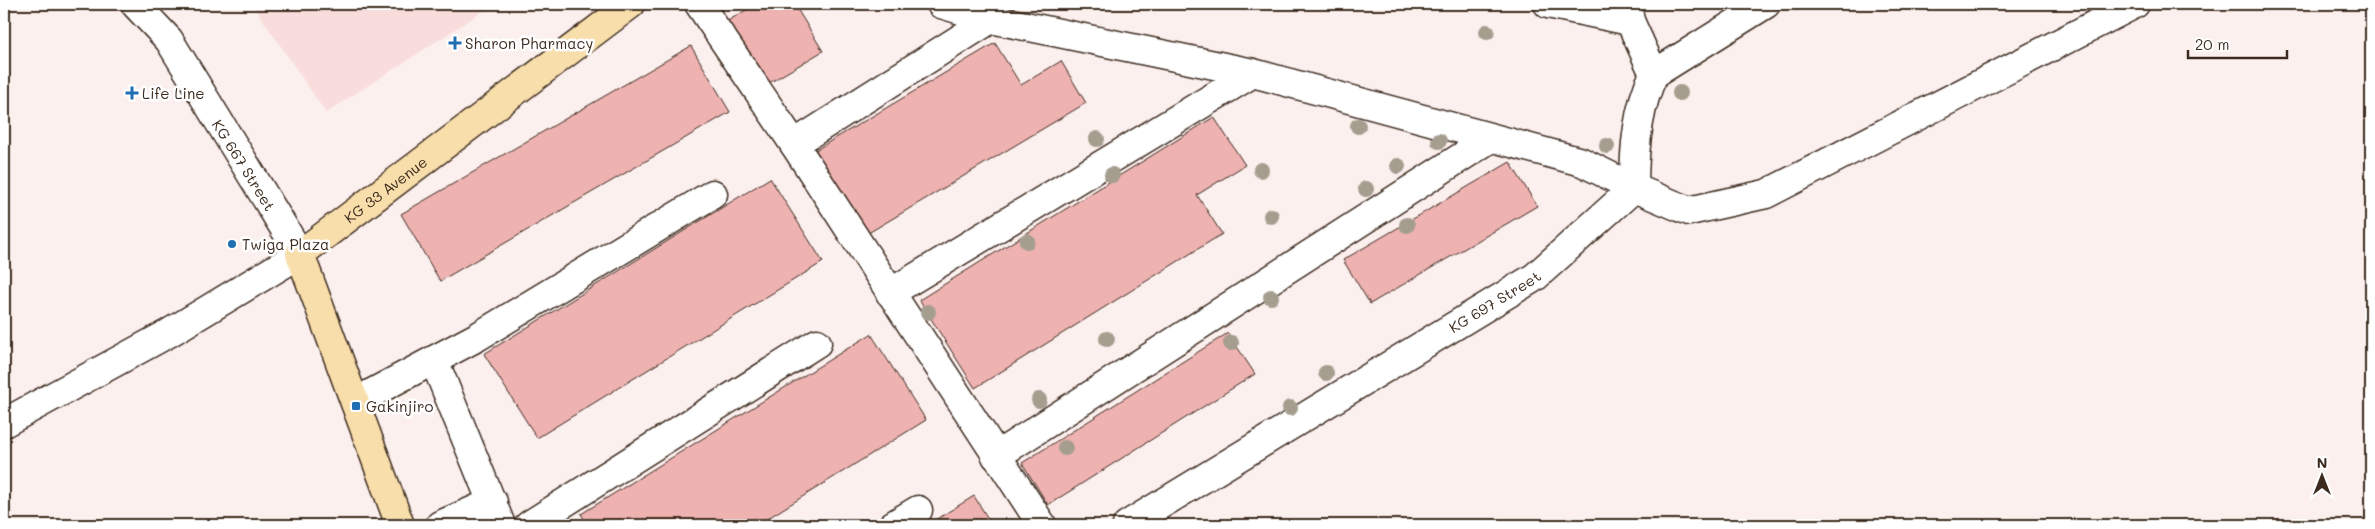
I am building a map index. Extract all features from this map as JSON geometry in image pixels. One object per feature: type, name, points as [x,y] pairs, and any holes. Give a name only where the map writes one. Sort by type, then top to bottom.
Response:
[{"type":"main road","name":"KG 33 Avenue","points":[[300,254],[631,4]]},
{"type":"main road","points":[[300,254],[400,525]]},
{"type":"street","name":"KG 667 Street","points":[[135,4],[169,40],[300,254]]},
{"type":"street","points":[[699,4],[794,144],[1042,525]]},
{"type":"street","points":[[941,4],[991,19],[1253,73],[1582,162],[1634,188],[1689,211],[1766,194],[2136,4]]},
{"type":"street","points":[[1548,4],[1629,12],[1654,74]]},
{"type":"street","points":[[1634,188],[1634,164],[1640,120],[1645,92],[1654,74],[1766,4]]},
{"type":"street","points":[[794,144],[991,19]]},
{"type":"street","points":[[890,293],[1253,73]]},
{"type":"street","points":[[996,456],[1491,138]]},
{"type":"street","name":"KG 697 Street","points":[[1127,525],[1535,277],[1634,188]]},
{"type":"street","points":[[355,402],[477,337],[713,194]]},
{"type":"street","points":[[4,423],[169,333],[300,254]]},
{"type":"street","points":[[529,525],[817,343]]},
{"type":"street","points":[[434,360],[497,514],[440,525]]},
{"type":"street","points":[[892,525],[918,510]]},
{"type":"shaded area","points":[[252,4],[494,4],[326,113]]},
{"type":"building","points":[[756,4],[794,4],[823,51],[764,86],[726,22]]},
{"type":"building","points":[[995,43],[1021,85],[1061,61],[1086,103],[860,238],[809,154]]},
{"type":"building","points":[[691,46],[730,112],[440,281],[401,214]]},
{"type":"building","points":[[1214,117],[1245,165],[1197,195],[1222,234],[975,388],[919,300]]},
{"type":"building","points":[[1510,162],[1537,206],[1370,304],[1343,260]]},
{"type":"building","points":[[770,178],[823,262],[537,438],[484,354]]},
{"type":"building","points":[[1228,333],[1255,374],[1048,505],[1022,463]]},
{"type":"building","points":[[871,334],[926,420],[757,525],[588,525],[581,514]]},
{"type":"building","points":[[974,496],[992,525],[927,525]]},
{"type":"place","name":"Sharon Pharmacy","points":[[455,43]]},
{"type":"place","name":"Life Line","points":[[132,93]]},
{"type":"place","name":"Twiga Plaza","points":[[232,244]]},
{"type":"place","name":"Gakinjiro","points":[[356,406]]}]
